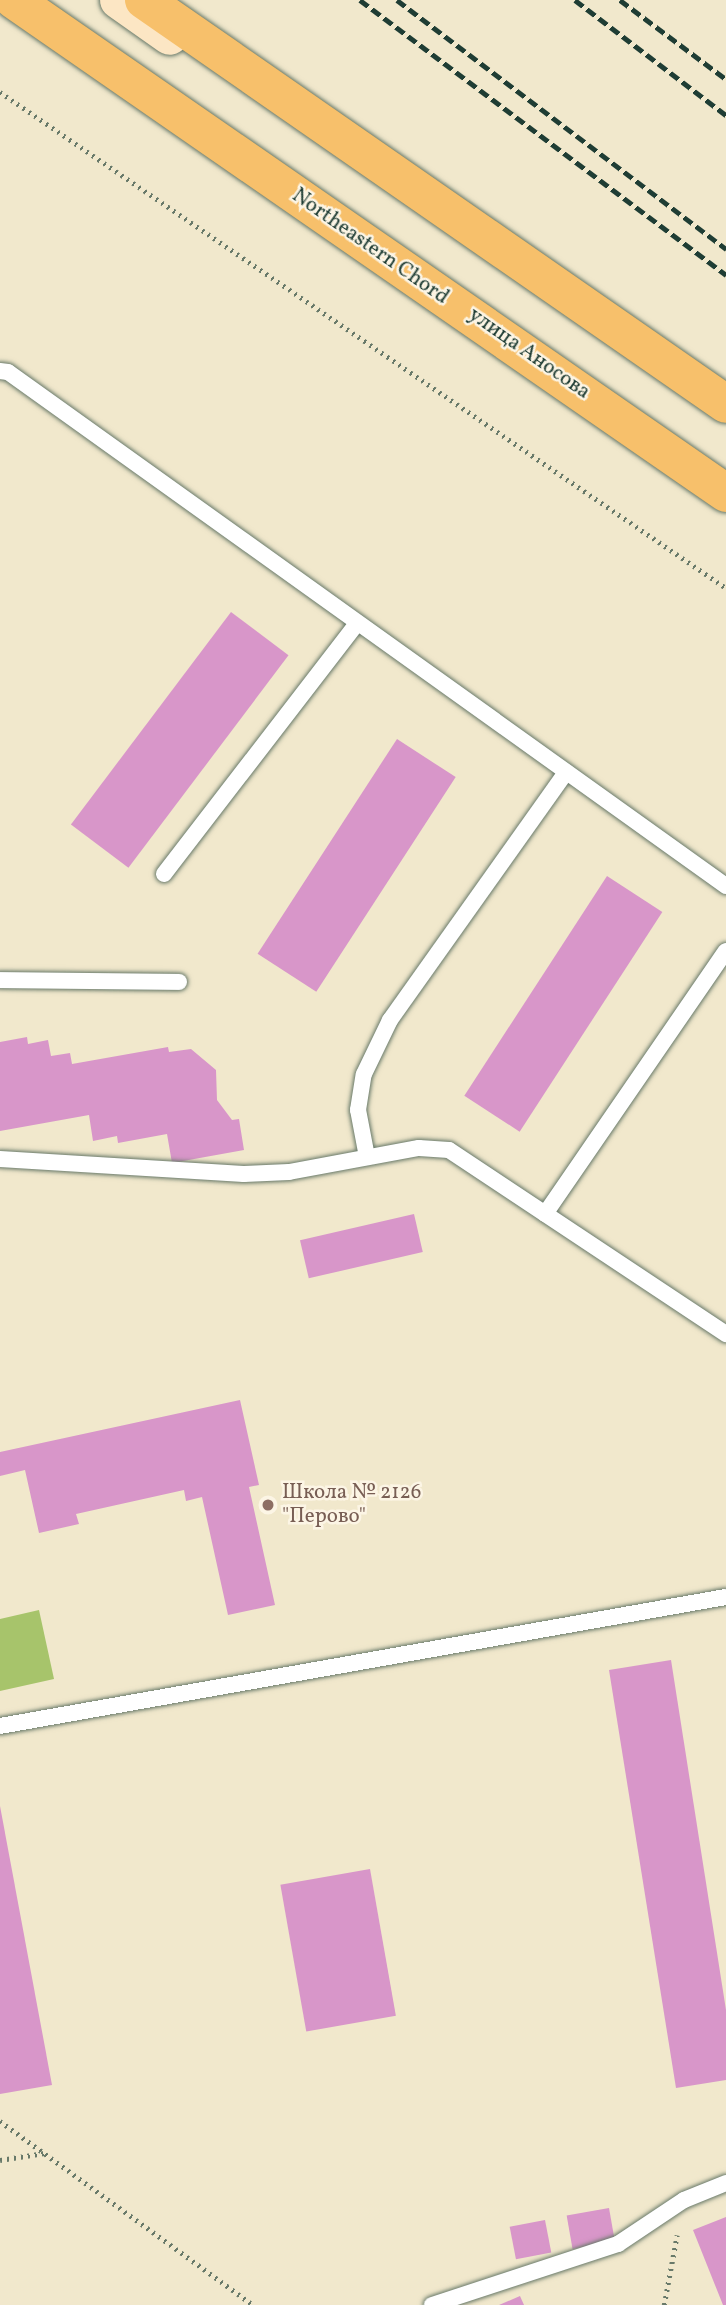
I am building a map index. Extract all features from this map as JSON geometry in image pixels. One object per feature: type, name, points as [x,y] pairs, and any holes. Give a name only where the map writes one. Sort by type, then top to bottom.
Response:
[{"type":"main road","name":"Northeastern Chord","points":[[14,0],[726,492]]},
{"type":"main road","points":[[144,0],[726,404]]},
{"type":"street","name":"улица Аносова","points":[[23,0],[726,492]]},
{"type":"street","points":[[118,0],[726,423]]},
{"type":"street","points":[[0,9],[97,57]]},
{"type":"lane","points":[[0,371],[8,372],[726,886]]},
{"type":"lane","points":[[164,874],[357,622]]},
{"type":"lane","points":[[367,1157],[358,1110],[364,1074],[390,1020],[566,772]]},
{"type":"lane","points":[[545,1214],[726,951]]},
{"type":"lane","points":[[0,980],[179,982]]},
{"type":"lane","points":[[0,1160],[244,1174],[289,1172],[419,1148],[449,1150],[726,1334]]},
{"type":"lane","points":[[0,1726],[726,1597]]},
{"type":"lane","points":[[442,2303],[618,2244],[684,2200],[726,2183]]},
{"type":"path","points":[[0,92],[726,588]]},
{"type":"path","points":[[0,2121],[253,2305]]},
{"type":"path","points":[[0,2160],[44,2153]]},
{"type":"path","points":[[664,2305],[684,2200]]},
{"type":"green space","points":[[39,1610],[54,1679],[0,1691],[0,1619]]},
{"type":"building","points":[[231,612],[289,655],[128,868],[71,824]]},
{"type":"building","points":[[397,739],[456,777],[316,992],[258,954]]},
{"type":"building","points":[[607,876],[662,912],[520,1132],[464,1096]]},
{"type":"building","points":[[27,1037],[28,1044],[48,1040],[51,1056],[70,1053],[72,1064],[168,1047],[169,1052],[191,1049],[216,1070],[217,1100],[232,1120],[239,1119],[244,1150],[172,1163],[167,1134],[118,1143],[117,1136],[93,1141],[89,1115],[0,1131],[0,1042]]},
{"type":"building","points":[[414,1214],[423,1252],[309,1278],[300,1240]]},
{"type":"building","points":[[240,1400],[259,1485],[249,1487],[275,1605],[228,1615],[202,1497],[186,1501],[184,1490],[76,1514],[79,1524],[39,1533],[25,1470],[0,1476],[0,1452]]},
{"type":"building","points":[[671,1660],[726,2010],[726,2080],[676,2088],[609,1670]]},
{"type":"building","points":[[0,1806],[52,2085],[0,2094]]},
{"type":"building","points":[[370,1869],[396,2016],[306,2032],[280,1885]]},
{"type":"building","points":[[609,2208],[615,2241],[573,2249],[567,2215]]},
{"type":"building","points":[[726,2217],[726,2305],[723,2305],[693,2230]]},
{"type":"building","points":[[545,2220],[551,2252],[516,2259],[510,2227]]},
{"type":"building","points":[[520,2296],[524,2305],[499,2305]]},
{"type":"railway","points":[[360,0],[726,275]]},
{"type":"railway","points":[[397,0],[726,249]]},
{"type":"railway","points":[[575,0],[726,115]]},
{"type":"railway","points":[[620,0],[726,79]]},
{"type":"place","name":"Школа № 2126 \"Перово\"","points":[[268,1505]]}]
